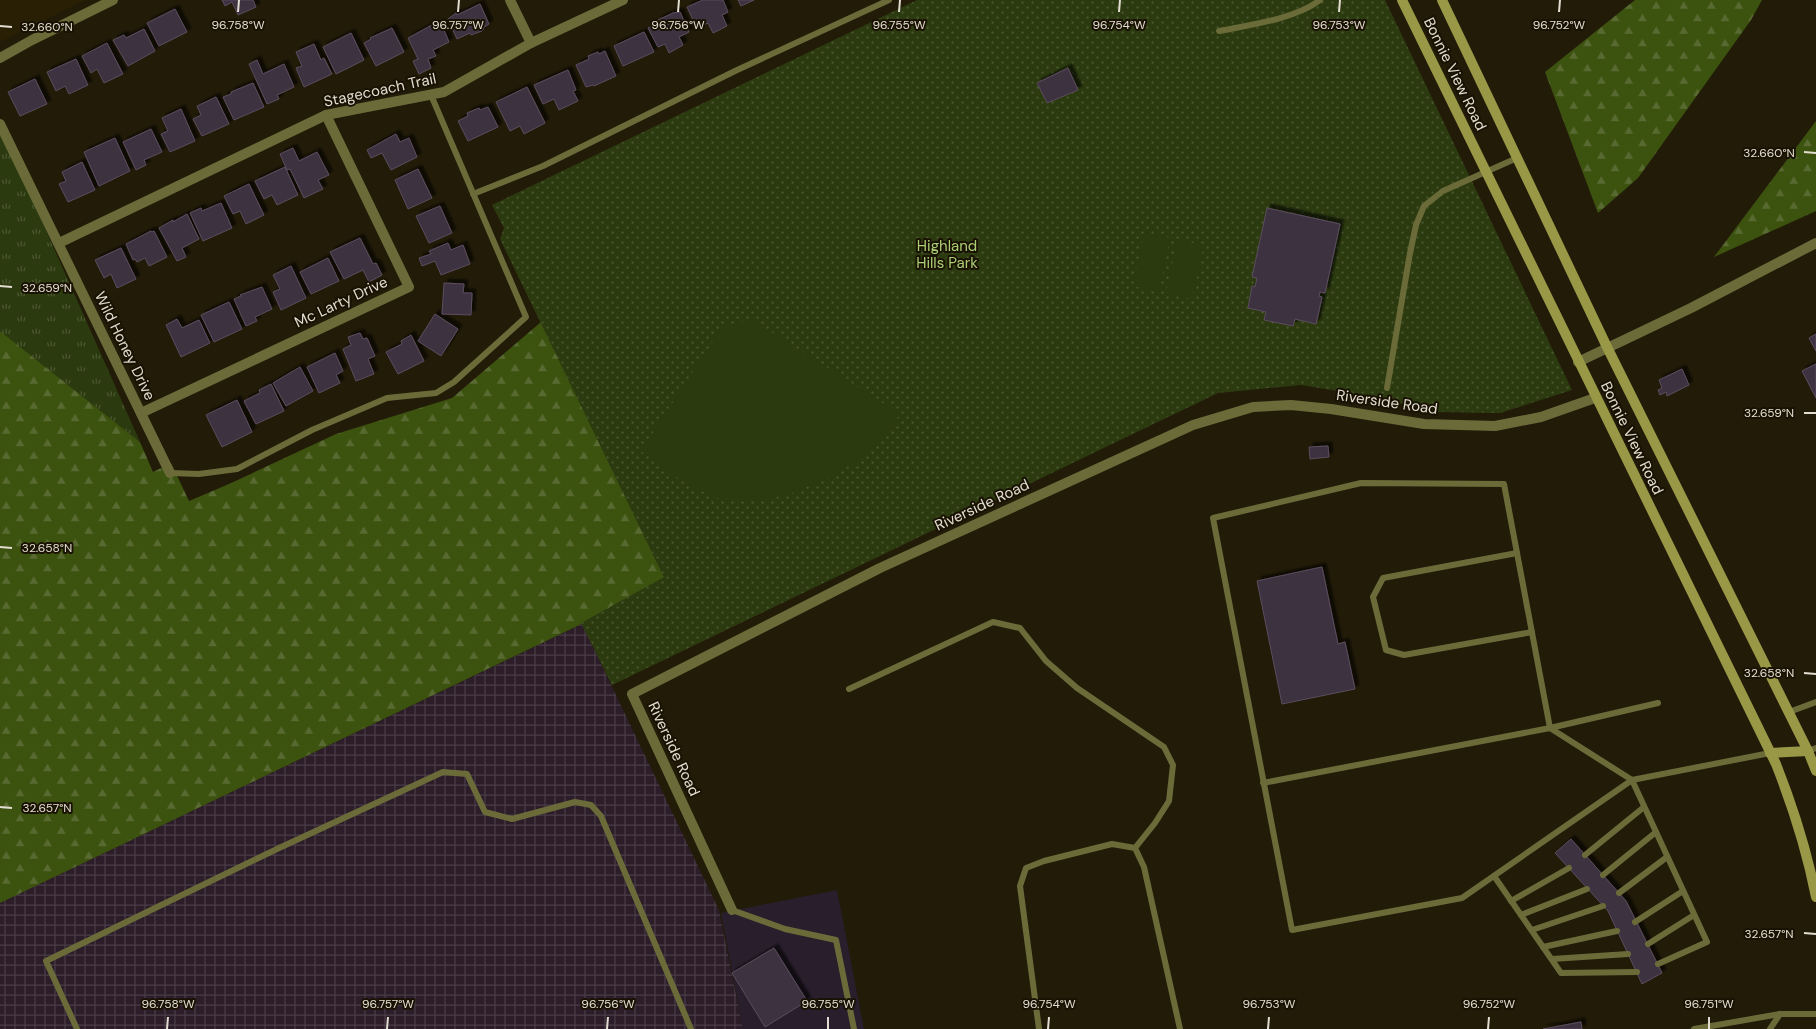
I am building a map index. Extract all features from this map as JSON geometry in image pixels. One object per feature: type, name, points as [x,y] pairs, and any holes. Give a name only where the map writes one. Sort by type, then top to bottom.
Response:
[{"type":"main road","name":"Bonnie View Road","points":[[1402,0],[1770,754],[1789,798],[1799,829],[1816,897]]},
{"type":"main road","name":"Bonnie View Road","points":[[1442,0],[1607,347],[1789,712],[1812,749],[1816,771]]},
{"type":"main road","points":[[1770,754],[1812,749]]},
{"type":"street","points":[[0,58],[113,0]]},
{"type":"street","points":[[510,0],[531,44]]},
{"type":"street","name":"Stagecoach Trail","points":[[59,243],[326,115],[444,92],[531,44],[623,0]]},
{"type":"street","name":"Mc Larty Drive","points":[[141,413],[408,287],[326,115]]},
{"type":"street","name":"Wild Honey Drive","points":[[0,124],[170,473]]},
{"type":"street","points":[[1578,362],[1690,308],[1816,243]]},
{"type":"street","name":"Riverside Road","points":[[732,910],[632,694],[880,568],[1193,425],[1253,407],[1291,405],[1332,409],[1424,424],[1495,426],[1542,418],[1595,398]]},
{"type":"lane","points":[[474,194],[543,166],[735,71],[889,0]]},
{"type":"lane","points":[[1219,31],[1265,22],[1311,7],[1320,0]]},
{"type":"lane","points":[[170,473],[199,474],[237,469],[312,430],[387,398],[436,393],[454,382],[526,316],[431,95]]},
{"type":"lane","points":[[1387,388],[1412,243],[1416,225],[1424,206],[1443,191],[1517,158]]},
{"type":"lane","points":[[1658,964],[1706,942],[1632,780],[1550,728],[1504,484],[1361,483],[1214,518],[1292,930],[1462,898],[1632,780],[1770,754]]},
{"type":"lane","points":[[1517,554],[1383,578],[1373,597],[1386,650],[1404,655],[1532,632]]},
{"type":"lane","points":[[849,689],[993,622],[1020,628],[1046,661],[1077,688],[1164,747],[1173,765],[1169,801],[1155,823],[1135,848]]},
{"type":"lane","points":[[1789,712],[1816,702]]},
{"type":"lane","points":[[1264,783],[1550,728],[1658,703]]},
{"type":"lane","points":[[77,1029],[46,961],[277,849],[443,772],[467,774],[485,812],[512,819],[575,802],[591,805],[601,816],[691,1029]]},
{"type":"lane","points":[[1585,855],[1644,807]]},
{"type":"lane","points":[[1603,875],[1656,832]]},
{"type":"lane","points":[[1039,1029],[1020,886],[1026,868],[1044,861],[1112,844],[1135,848]]},
{"type":"lane","points":[[1135,848],[1144,868],[1180,1029]]},
{"type":"lane","points":[[1619,893],[1667,857]]},
{"type":"lane","points":[[1511,901],[1569,868]]},
{"type":"lane","points":[[1494,876],[1560,973],[1637,972]]},
{"type":"lane","points":[[1521,915],[1587,888]]},
{"type":"lane","points":[[1635,922],[1683,891]]},
{"type":"lane","points":[[1532,930],[1603,906]]},
{"type":"lane","points":[[732,910],[785,929],[836,940],[854,1029]]},
{"type":"lane","points":[[1648,944],[1694,915]]},
{"type":"lane","points":[[1543,947],[1617,931]]},
{"type":"lane","points":[[1552,960],[1628,954]]},
{"type":"lane","points":[[1694,1029],[1780,1014],[1816,1014]]},
{"type":"lane","points":[[1770,1029],[1780,1014]]},
{"type":"shaded area","points":[[0,0],[86,0],[0,42]]},
{"type":"shaded area","points":[[582,624],[719,910],[743,1029],[0,1029],[0,903]]},
{"type":"shaded area","points":[[837,890],[864,1029],[743,1029],[721,913]]},
{"type":"green space","name":"Highland Hills Park","points":[[917,0],[1385,0],[1572,390],[1500,413],[1437,412],[1363,395],[1301,385],[1218,393],[612,685],[581,623],[664,577],[500,239],[504,228],[492,205]]},
{"type":"green space","points":[[1635,0],[1762,0],[1751,20],[1638,178],[1598,213],[1545,72]]},
{"type":"green space","points":[[1816,121],[1816,211],[1714,257]]},
{"type":"green space","points":[[0,127],[140,442],[0,331]]},
{"type":"green space","points":[[1144,232],[1170,238],[1159,292],[1133,286]]},
{"type":"green space","points":[[1177,240],[1204,245],[1192,299],[1166,294]]},
{"type":"green space","points":[[752,320],[900,414],[885,436],[863,457],[831,477],[792,493],[765,500],[717,498],[685,483],[641,451],[723,326]]},
{"type":"green space","points":[[541,322],[667,583],[0,903],[0,331],[140,442],[153,472],[171,463],[189,501],[336,434],[452,398]]},
{"type":"building","points":[[222,0],[253,0],[256,7],[238,15],[232,2],[225,6]]},
{"type":"building","points":[[703,0],[723,0],[728,12],[722,15],[727,26],[713,33],[708,23],[697,28],[687,7]]},
{"type":"building","points":[[738,0],[754,0],[741,6]]},
{"type":"building","points":[[480,4],[489,24],[482,31],[471,35],[470,33],[457,39],[448,19],[456,13],[457,15]]},
{"type":"building","points":[[175,9],[187,32],[159,46],[147,23]]},
{"type":"building","points":[[680,12],[689,32],[679,37],[683,45],[669,53],[665,44],[658,47],[648,28],[659,22],[658,20]]},
{"type":"building","points":[[441,23],[449,42],[433,50],[436,56],[428,59],[431,68],[419,74],[413,61],[418,59],[408,38],[432,25],[432,27]]},
{"type":"building","points":[[392,28],[404,52],[376,66],[364,43],[370,38]]},
{"type":"building","points":[[144,29],[155,51],[128,66],[113,40],[124,35],[126,38]]},
{"type":"building","points":[[644,32],[654,52],[623,66],[614,46]]},
{"type":"building","points":[[351,33],[364,60],[336,74],[323,47]]},
{"type":"building","points":[[107,43],[123,74],[104,83],[97,69],[91,73],[82,56]]},
{"type":"building","points":[[314,44],[321,60],[324,58],[332,74],[304,87],[296,68],[302,66],[296,52]]},
{"type":"building","points":[[605,51],[616,76],[594,86],[586,87],[576,65],[589,59],[588,56]]},
{"type":"building","points":[[76,59],[88,85],[69,94],[65,86],[56,91],[47,72]]},
{"type":"building","points":[[257,60],[263,74],[284,64],[294,87],[277,95],[279,99],[267,104],[249,64]]},
{"type":"building","points":[[1068,68],[1078,90],[1047,103],[1037,83]]},
{"type":"building","points":[[568,70],[576,90],[573,91],[578,101],[559,110],[554,99],[543,104],[534,85]]},
{"type":"building","points":[[35,79],[47,104],[20,116],[8,92]]},
{"type":"building","points":[[253,83],[264,107],[234,120],[223,97]]},
{"type":"building","points":[[527,87],[545,123],[524,134],[520,126],[510,131],[496,102]]},
{"type":"building","points":[[216,97],[229,124],[202,136],[193,119],[201,115],[197,106]]},
{"type":"building","points":[[488,107],[498,127],[468,141],[458,121],[468,116],[467,113],[479,108],[480,110]]},
{"type":"building","points":[[181,109],[195,141],[170,152],[161,134],[168,131],[162,118]]},
{"type":"building","points":[[151,129],[162,152],[144,160],[146,165],[136,170],[123,142]]},
{"type":"building","points":[[396,134],[400,142],[409,138],[417,157],[391,170],[382,153],[371,158],[367,150]]},
{"type":"building","points":[[115,138],[130,171],[99,186],[84,152]]},
{"type":"building","points":[[293,148],[299,161],[317,152],[329,175],[318,180],[323,189],[304,198],[290,169],[287,170],[280,154]]},
{"type":"building","points":[[82,162],[95,190],[68,202],[59,184],[66,181],[62,172]]},
{"type":"building","points":[[285,167],[298,195],[277,205],[272,195],[264,199],[255,181]]},
{"type":"building","points":[[418,169],[432,198],[408,209],[395,180]]},
{"type":"building","points":[[249,184],[264,215],[246,224],[240,211],[233,214],[224,196]]},
{"type":"building","points":[[221,203],[232,228],[203,241],[190,213],[201,208],[202,211]]},
{"type":"building","points":[[440,206],[452,233],[429,243],[416,216]]},
{"type":"building","points":[[1267,208],[1340,224],[1325,293],[1320,292],[1319,296],[1322,297],[1316,324],[1295,319],[1293,326],[1264,320],[1266,312],[1248,308],[1252,286],[1255,287],[1257,278],[1252,277]]},
{"type":"building","points":[[187,214],[199,239],[182,248],[186,257],[177,261],[159,228]]},
{"type":"building","points":[[154,231],[167,257],[149,266],[145,258],[137,262],[135,259],[133,260],[126,244]]},
{"type":"building","points":[[360,238],[373,264],[376,263],[382,275],[369,282],[363,270],[344,279],[330,252]]},
{"type":"building","points":[[448,243],[451,250],[463,245],[470,264],[441,275],[435,261],[422,266],[419,258],[431,254],[429,251]]},
{"type":"building","points":[[121,248],[136,279],[117,288],[111,274],[104,278],[95,260]]},
{"type":"building","points":[[328,258],[339,281],[311,294],[300,272]]},
{"type":"building","points":[[291,266],[306,298],[281,310],[273,292],[280,289],[273,275]]},
{"type":"building","points":[[444,283],[464,284],[463,293],[472,293],[471,315],[442,314]]},
{"type":"building","points":[[262,287],[272,309],[255,317],[257,321],[246,326],[234,299]]},
{"type":"building","points":[[229,302],[242,329],[214,342],[201,315]]},
{"type":"building","points":[[435,314],[458,329],[441,356],[418,341]]},
{"type":"building","points":[[177,319],[182,328],[199,320],[210,343],[181,357],[166,325]]},
{"type":"building","points":[[360,333],[363,339],[367,338],[375,356],[368,359],[374,374],[356,381],[343,349],[351,345],[348,337]]},
{"type":"building","points":[[1816,334],[1816,351],[1809,338]]},
{"type":"building","points":[[411,335],[424,361],[398,374],[386,352],[402,344],[401,341]]},
{"type":"building","points":[[335,353],[343,371],[336,375],[340,383],[319,393],[307,367]]},
{"type":"building","points":[[1816,364],[1816,398],[1802,371]]},
{"type":"building","points":[[300,367],[313,391],[286,406],[273,383]]},
{"type":"building","points":[[1682,369],[1689,385],[1667,396],[1666,392],[1660,395],[1658,390],[1662,388],[1659,380]]},
{"type":"building","points":[[271,384],[284,411],[256,424],[244,401],[260,393],[259,390]]},
{"type":"building","points":[[237,400],[252,432],[222,447],[206,415]]},
{"type":"building","points":[[1328,446],[1329,457],[1310,459],[1309,447]]},
{"type":"building","points":[[1322,567],[1338,644],[1345,642],[1355,689],[1282,704],[1257,581]]},
{"type":"building","points":[[1571,839],[1626,901],[1662,973],[1642,984],[1608,911],[1555,853]]},
{"type":"building","points":[[774,948],[807,1001],[765,1027],[732,973]]},
{"type":"building","points":[[1581,1022],[1582,1029],[1543,1029]]}]
